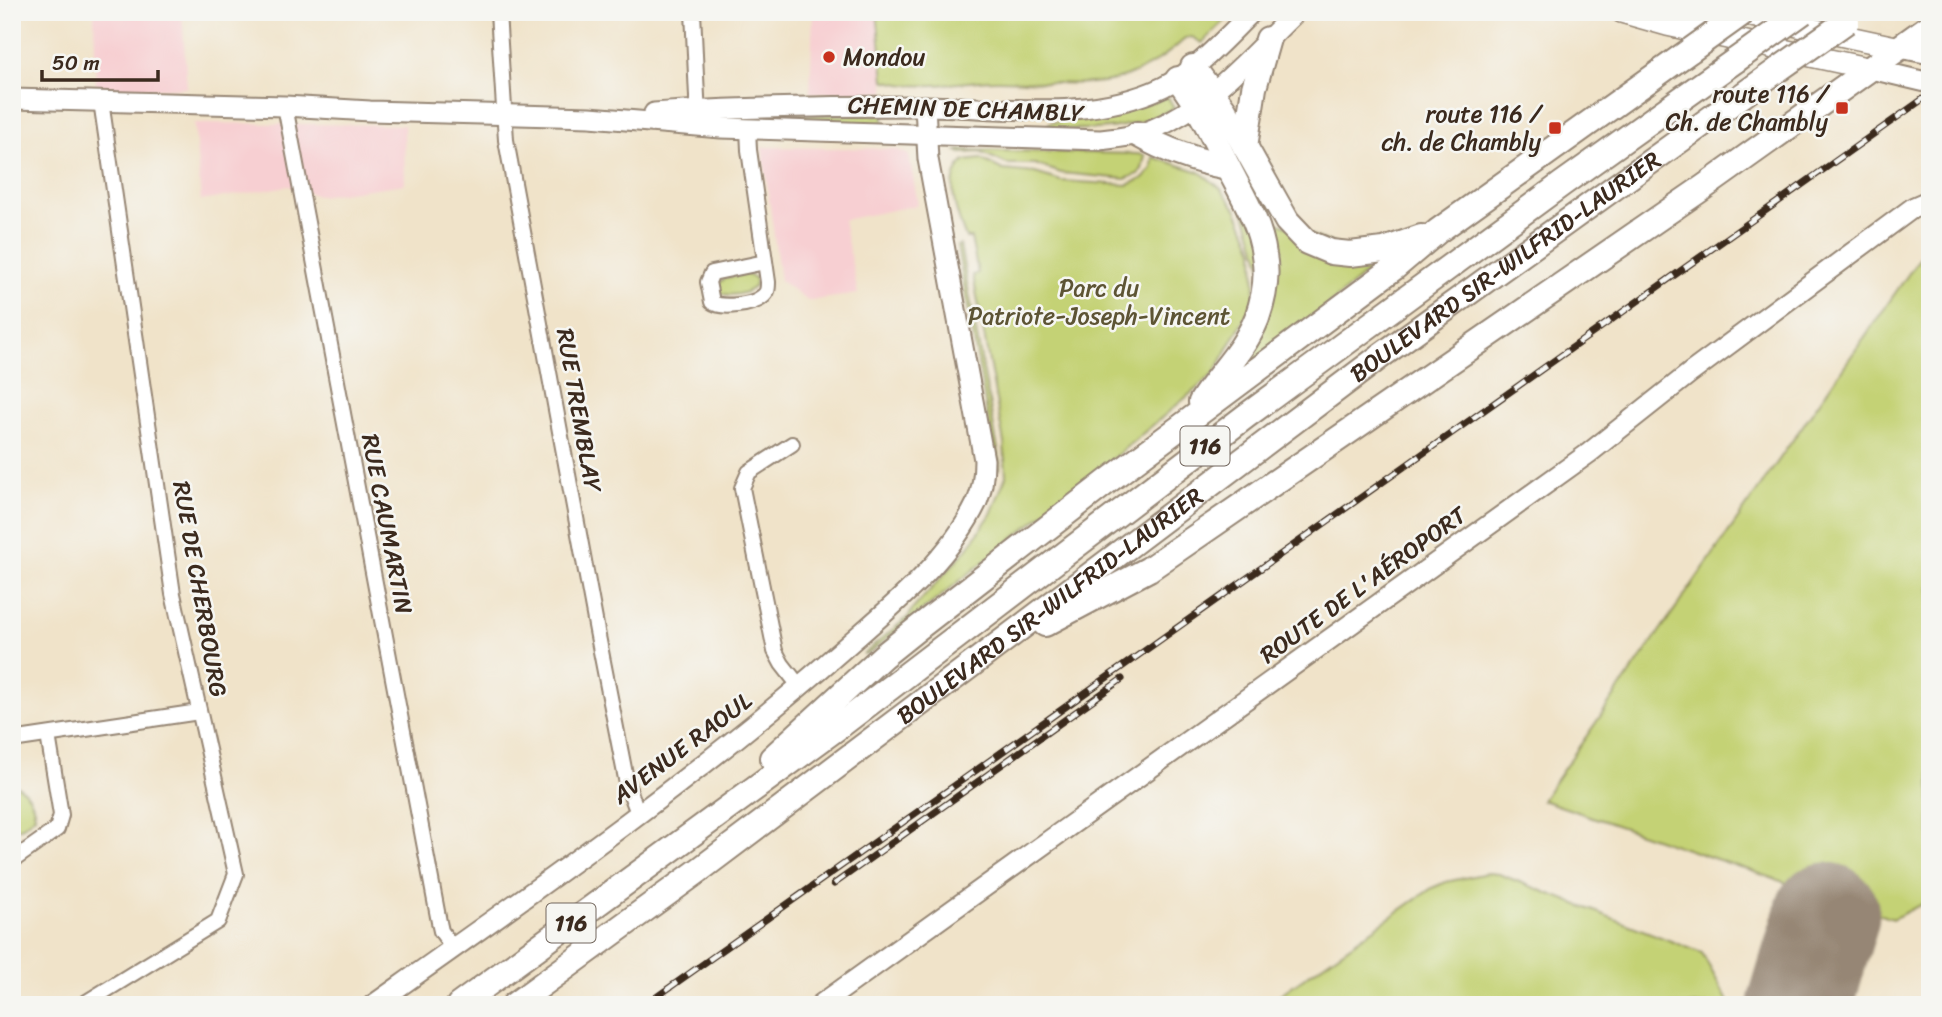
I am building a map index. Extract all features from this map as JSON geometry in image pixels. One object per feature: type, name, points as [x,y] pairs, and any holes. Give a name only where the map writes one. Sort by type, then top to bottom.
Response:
[{"type":"highway","points":[[682,842],[883,656],[979,580],[1394,268],[1438,231],[1744,12]]},
{"type":"highway","name":"BOULEVARD SIR-WILFRID-LAURIER","points":[[459,1005],[841,724],[1257,408],[1539,200],[1803,12]]},
{"type":"highway","name":"BOULEVARD SIR-WILFRID-LAURIER","points":[[514,1005],[709,863],[1393,347],[1853,16]]},
{"type":"highway","points":[[980,659],[1149,569],[1670,210],[1930,26]]},
{"type":"highway","points":[[1245,147],[1254,88],[1268,39]]},
{"type":"highway","points":[[1186,73],[1245,147],[1299,236],[1315,246],[1341,254],[1372,253],[1438,231]]},
{"type":"highway","points":[[1188,421],[1213,383],[1231,364],[1245,343],[1256,320],[1265,290],[1262,242],[1228,167],[1204,98]]},
{"type":"highway","points":[[1137,134],[1159,147],[1174,150],[1197,162],[1228,167]]},
{"type":"main road","points":[[1621,12],[1657,23],[1871,69]]},
{"type":"main road","points":[[1733,12],[1900,48]]},
{"type":"street","name":"RUE TREMBLAY","points":[[498,12],[504,116],[597,631],[627,784],[638,813]]},
{"type":"street","points":[[692,12],[698,118]]},
{"type":"street","name":"CHEMIN DE CHAMBLY","points":[[12,99],[285,106],[504,116],[698,118],[925,106],[1080,108],[1138,97],[1186,73],[1252,12]]},
{"type":"street","name":"CHEMIN DE CHAMBLY","points":[[698,118],[748,129],[1100,140],[1137,134],[1165,124],[1204,98],[1296,12]]},
{"type":"street","points":[[1900,48],[1930,54]]},
{"type":"street","points":[[1871,69],[1930,83]]},
{"type":"street","name":"RUE DE CHERBOURG","points":[[82,1005],[218,921],[236,874],[173,594],[101,101]]},
{"type":"street","name":"RUE CAUMARTIN","points":[[285,106],[439,922],[453,948]]},
{"type":"street","points":[[925,106],[926,135]]},
{"type":"street","points":[[748,129],[765,262]]},
{"type":"street","name":"AVENUE RAOUL","points":[[373,1005],[713,758],[800,687],[883,614],[929,568],[966,520],[981,491],[984,471],[928,159],[926,135]]},
{"type":"street","name":"ROUTE DE L'AÉROPORT","points":[[820,1005],[1578,461],[1810,283],[1914,207],[1930,200]]},
{"type":"street","points":[[792,444],[749,472],[743,488],[775,651],[800,687]]},
{"type":"street","points":[[12,740],[199,712]]},
{"type":"street","points":[[12,861],[57,829],[61,815],[48,735]]},
{"type":"shaded area","points":[[94,12],[182,12],[187,88],[96,90]]},
{"type":"shaded area","points":[[813,12],[877,12],[885,92],[810,93]]},
{"type":"shaded area","points":[[194,123],[404,125],[405,184],[319,196],[288,186],[201,201]]},
{"type":"shaded area","points":[[762,147],[895,149],[909,155],[918,205],[843,220],[858,294],[808,301],[780,280]]},
{"type":"green space","points":[[877,12],[1234,12],[1202,43],[1192,37],[1186,38],[1154,63],[1118,79],[1089,83],[995,80],[925,86],[884,80]]},
{"type":"green space","points":[[1168,97],[1174,108],[1143,121],[1113,128],[1049,129],[1049,123],[1117,113]]},
{"type":"green space","points":[[1214,114],[1277,222],[1373,259],[1375,266],[1221,391],[1271,296]]},
{"type":"green space","points":[[765,115],[883,115],[883,125],[765,122]]},
{"type":"green space","points":[[957,151],[1145,155],[1138,174],[1125,179],[1061,173],[1035,164],[1007,164],[980,152]]},
{"type":"green space","name":"Parc du Patriote-Joseph-Vincent","points":[[1153,157],[1200,172],[1220,188],[1237,210],[1254,250],[1255,299],[1214,374],[1105,465],[868,654],[864,654],[910,615],[968,548],[991,514],[1006,476],[1004,443],[973,275],[978,273],[971,238],[966,238],[954,198],[953,187],[958,168],[965,161],[981,159],[1003,170],[1035,173],[1061,181],[1128,185],[1144,178],[1152,168]]},
{"type":"green space","points":[[960,245],[1000,469],[997,469],[957,246]]},
{"type":"green space","points":[[1930,251],[1930,900],[1893,919],[1542,800],[1921,256]]},
{"type":"green space","points":[[746,274],[755,278],[755,286],[752,289],[735,294],[722,294],[719,291],[719,283],[726,278]]},
{"type":"green space","points":[[12,783],[26,792],[34,810],[35,816],[21,828],[12,828]]},
{"type":"green space","points":[[1487,873],[1499,874],[1702,953],[1730,1005],[1265,1005],[1432,888],[1446,882]]},
{"type":"runway","points":[[1800,1005],[1827,915]]},
{"type":"railway","points":[[645,1005],[1930,94]]},
{"type":"railway","points":[[834,884],[1122,679]]},
{"type":"place","name":"Mondou","points":[[829,57]]},
{"type":"place","name":"route 116 / Ch. de Chambly","points":[[1842,108]]},
{"type":"place","name":"route 116 / ch. de Chambly","points":[[1555,128]]}]
